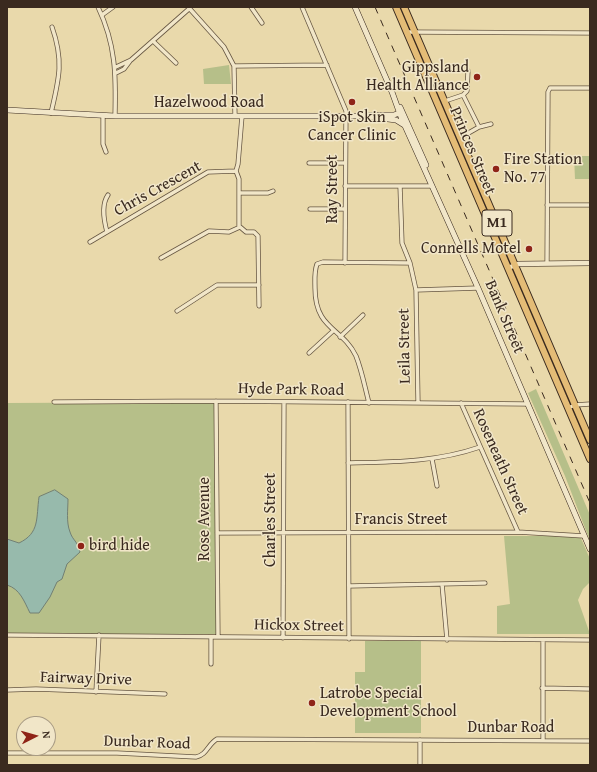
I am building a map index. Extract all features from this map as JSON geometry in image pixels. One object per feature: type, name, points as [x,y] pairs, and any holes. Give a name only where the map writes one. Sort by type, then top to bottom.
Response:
[{"type":"highway","name":"Princes Street","points":[[396,7],[590,459]]},
{"type":"highway","name":"Princes Street","points":[[404,7],[590,440]]},
{"type":"main road","name":"Bank Street","points":[[355,7],[405,126],[478,288],[590,549]]},
{"type":"main road","name":"Hazelwood Road","points":[[7,110],[103,116],[364,116]]},
{"type":"main road","points":[[364,116],[401,114]]},
{"type":"main road","points":[[396,120],[401,114]]},
{"type":"main road","points":[[401,114],[425,163],[433,186]]},
{"type":"main road","points":[[364,116],[396,120],[405,126]]},
{"type":"street","points":[[98,7],[110,36],[116,67],[115,116]]},
{"type":"street","points":[[102,15],[113,7]]},
{"type":"street","points":[[252,7],[262,23]]},
{"type":"street","name":"Ray Street","points":[[302,7],[345,108],[345,263]]},
{"type":"street","points":[[116,73],[124,69],[131,60],[190,8],[224,47],[234,66],[235,116]]},
{"type":"street","points":[[52,27],[57,42],[60,63],[59,82],[53,113]]},
{"type":"street","points":[[407,32],[590,33]]},
{"type":"street","points":[[153,41],[176,63]]},
{"type":"street","points":[[116,67],[131,60]]},
{"type":"street","points":[[234,66],[327,65]]},
{"type":"street","points":[[445,101],[464,95],[467,91],[468,71]]},
{"type":"street","points":[[547,263],[548,92],[550,88],[590,88]]},
{"type":"street","points":[[464,95],[479,127]]},
{"type":"street","points":[[103,116],[103,144],[106,152]]},
{"type":"street","points":[[240,228],[239,179],[236,170],[238,164],[242,116]]},
{"type":"street","points":[[465,135],[479,127],[491,124]]},
{"type":"street","points":[[310,163],[345,163]]},
{"type":"street","name":"Chris Crescent","points":[[90,242],[208,172],[236,170]]},
{"type":"street","points":[[346,186],[433,186]]},
{"type":"street","name":"Leila Street","points":[[400,186],[402,243],[410,263],[416,290],[418,402]]},
{"type":"street","points":[[239,193],[268,193],[273,191]]},
{"type":"street","points":[[107,232],[104,208],[105,199],[108,195]]},
{"type":"street","points":[[547,205],[590,205]]},
{"type":"street","points":[[310,209],[345,209]]},
{"type":"street","points":[[161,258],[209,231],[229,232],[240,228]]},
{"type":"street","points":[[240,228],[246,232],[254,232],[258,236],[259,306]]},
{"type":"street","points":[[369,404],[355,356],[340,337],[333,331],[318,310],[315,299],[315,269],[317,264],[323,262],[410,263]]},
{"type":"street","points":[[508,268],[515,265],[547,263],[590,263]]},
{"type":"street","points":[[177,311],[217,285],[259,285]]},
{"type":"street","points":[[416,290],[478,288]]},
{"type":"street","points":[[340,337],[363,315]]},
{"type":"street","points":[[309,353],[333,331]]},
{"type":"street","name":"Hyde Park Road","points":[[54,402],[216,401],[348,402],[369,404],[418,402],[527,404]]},
{"type":"street","name":"Rose Avenue","points":[[216,401],[218,637]]},
{"type":"street","name":"Charles Street","points":[[284,402],[284,638]]},
{"type":"street","points":[[348,402],[349,639]]},
{"type":"street","name":"Roseneath Street","points":[[461,403],[518,532]]},
{"type":"street","points":[[568,408],[575,405],[590,404]]},
{"type":"street","points":[[348,463],[412,462],[459,454],[480,447]]},
{"type":"street","points":[[432,459],[437,486]]},
{"type":"street","name":"Francis Street","points":[[217,533],[518,532],[584,536]]},
{"type":"street","points":[[442,584],[447,640]]},
{"type":"street","points":[[349,586],[485,584]]},
{"type":"street","name":"Hickox Street","points":[[7,635],[447,640],[590,640]]},
{"type":"street","points":[[96,692],[100,635]]},
{"type":"street","points":[[211,637],[211,664]]},
{"type":"street","points":[[543,640],[543,740]]},
{"type":"street","name":"Fairway Drive","points":[[7,690],[36,688],[96,692],[165,694]]},
{"type":"street","points":[[542,688],[590,689]]},
{"type":"street","name":"Dunbar Road","points":[[7,753],[118,753],[196,757],[205,753],[217,739],[590,741]]},
{"type":"street","points":[[420,740],[420,765]]},
{"type":"green space","points":[[229,65],[231,84],[204,84],[203,69]]},
{"type":"green space","points":[[574,156],[590,156],[590,179],[575,179]]},
{"type":"green space","points":[[536,389],[590,515],[590,541],[565,476],[528,393]]},
{"type":"green space","points":[[216,402],[216,634],[7,635],[7,403]]},
{"type":"green space","points":[[504,536],[580,536],[590,559],[590,582],[583,589],[578,600],[590,634],[497,634],[497,606],[510,604]]},
{"type":"green space","points":[[365,641],[421,641],[421,733],[355,733],[355,672],[365,672]]},
{"type":"shaded area","points":[[55,490],[68,499],[69,528],[80,552],[67,564],[62,579],[57,582],[50,597],[39,613],[30,613],[24,600],[18,592],[7,585],[7,539],[19,543],[31,535],[36,524],[39,497]]},
{"type":"railway","points":[[375,7],[590,503]]},
{"type":"place","name":"Gippsland Health Alliance","points":[[477,77]]},
{"type":"place","name":"iSpot Skin Cancer Clinic","points":[[352,102]]},
{"type":"place","name":"Fire Station No. 77","points":[[496,169]]},
{"type":"place","name":"Connells Motel","points":[[529,249]]},
{"type":"place","name":"bird hide","points":[[81,546]]},
{"type":"place","name":"Latrobe Special Development School","points":[[312,703]]}]
